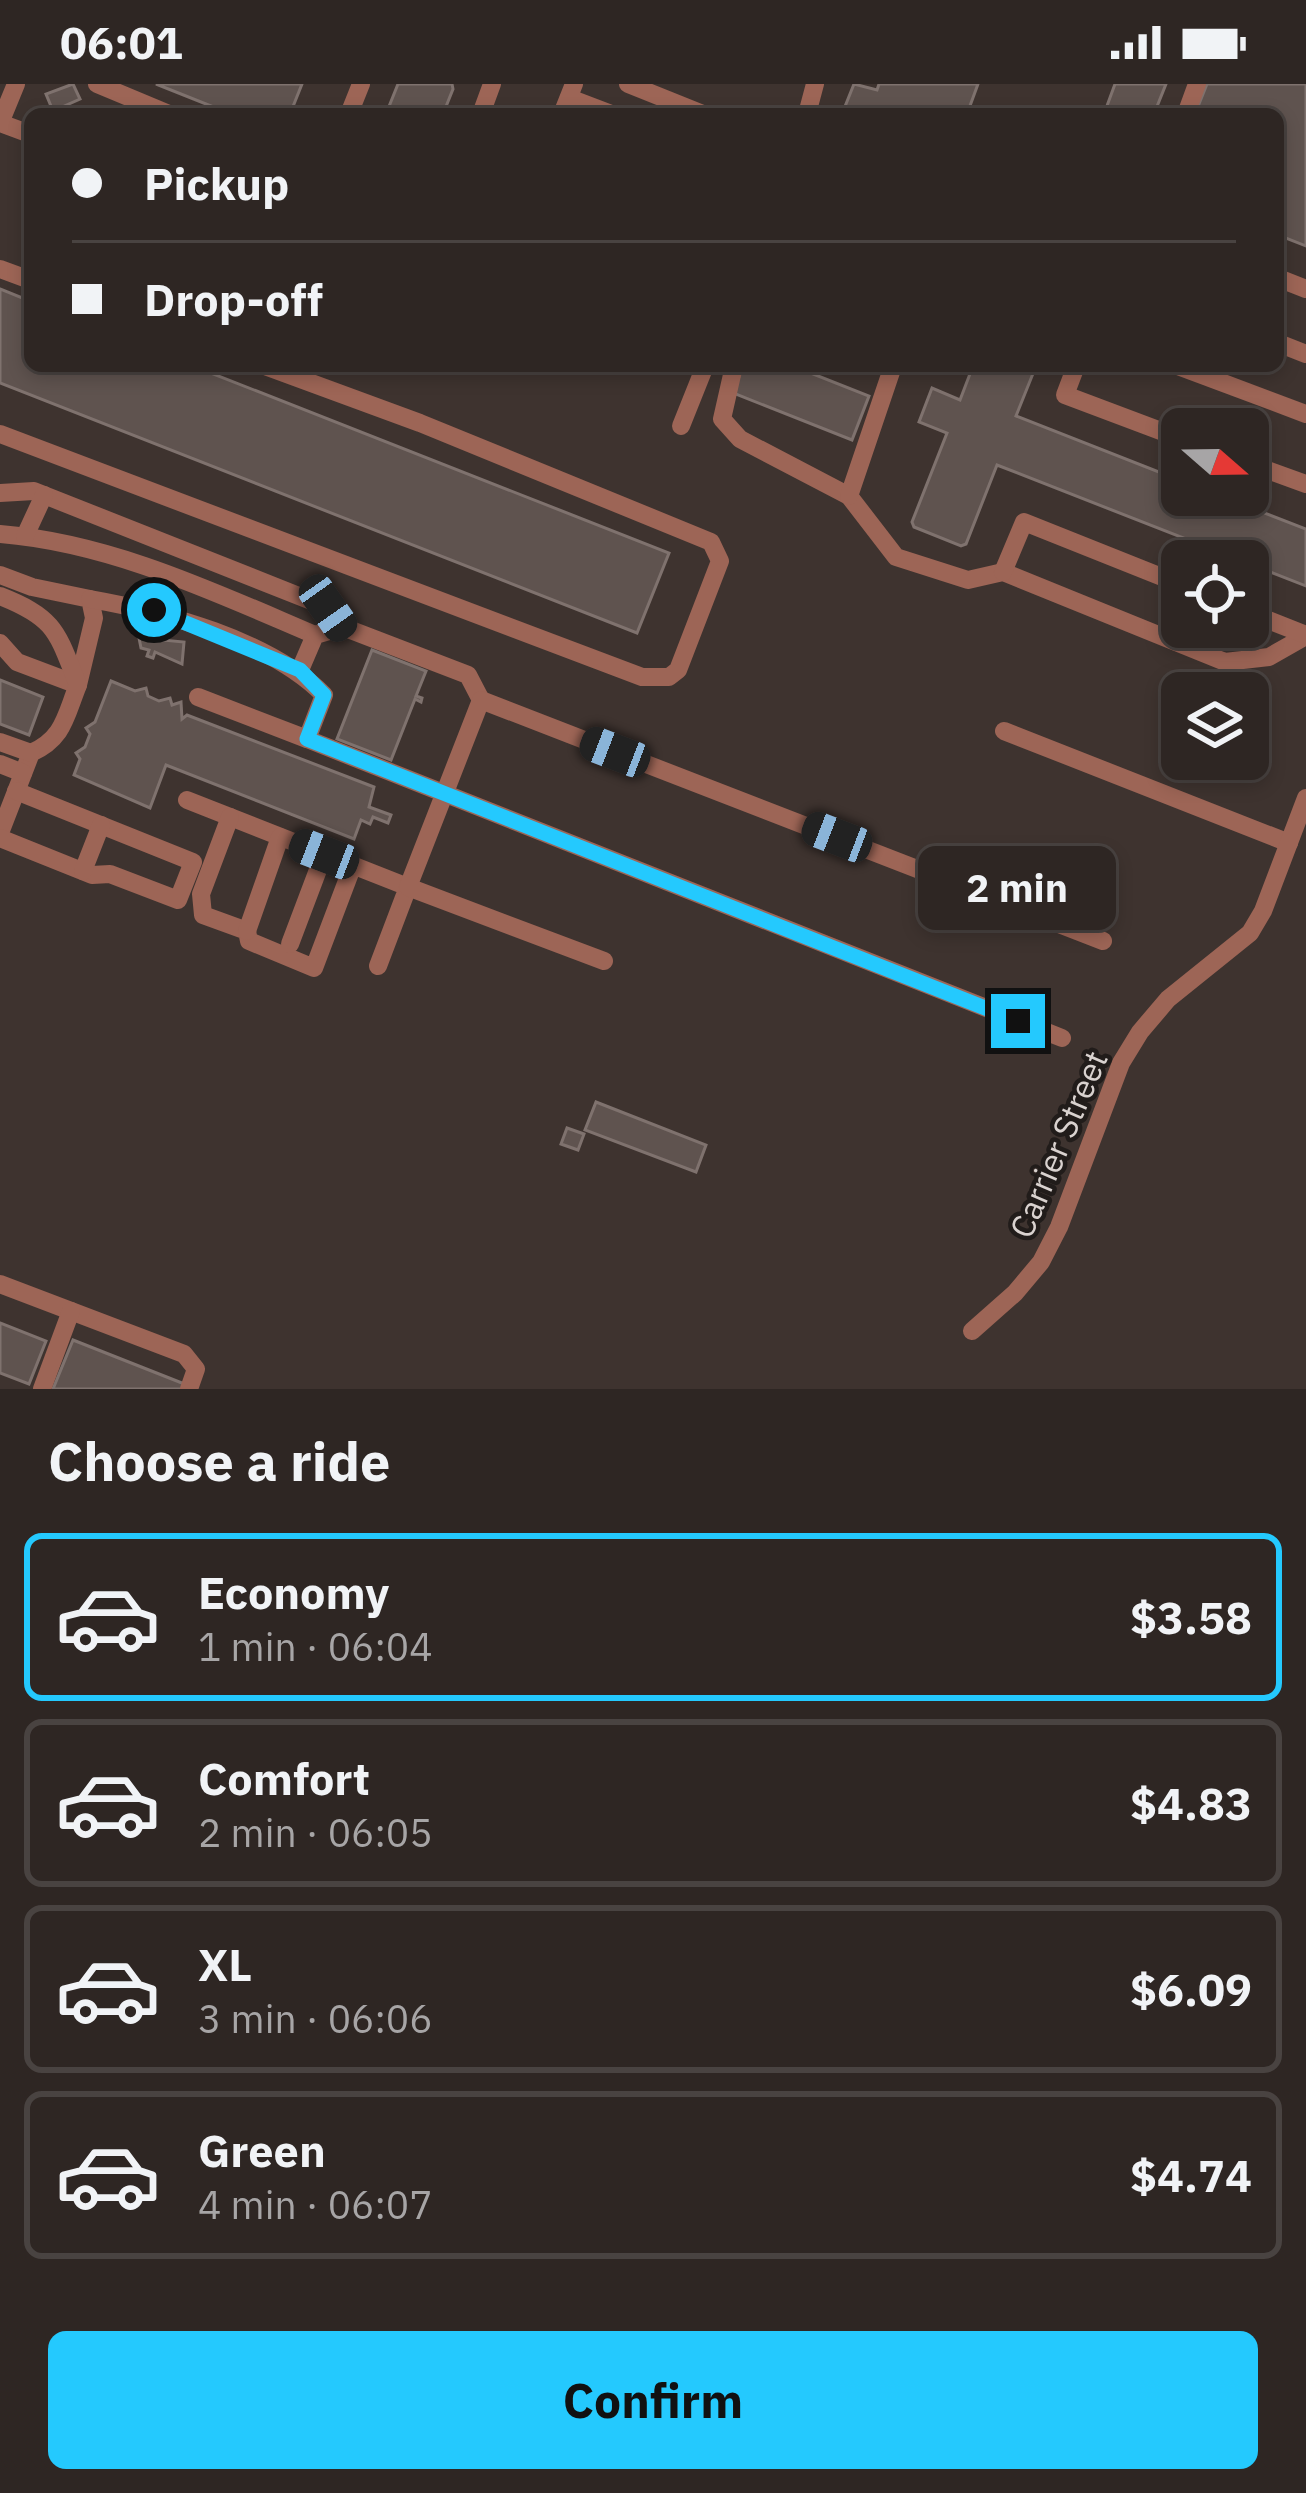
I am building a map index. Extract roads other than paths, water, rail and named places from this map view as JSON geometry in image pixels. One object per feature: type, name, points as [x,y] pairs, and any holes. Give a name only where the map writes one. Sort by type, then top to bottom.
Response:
[{"type":"street","points":[[16,84],[0,123],[24,132]]},
{"type":"street","points":[[97,84],[155,108]]},
{"type":"street","points":[[628,84],[689,108]]},
{"type":"street","points":[[679,104],[687,84]]},
{"type":"street","points":[[0,434],[642,677],[669,677],[677,670],[720,561],[711,542],[281,372]]},
{"type":"street","points":[[681,426],[703,372]]},
{"type":"street","points":[[733,372],[722,419],[740,439],[849,496],[896,557],[968,580],[1003,572],[1225,662],[1269,657],[1306,636]]},
{"type":"street","points":[[849,496],[891,372]]},
{"type":"street","points":[[1074,372],[1065,395],[1161,431]]},
{"type":"street","points":[[1194,372],[1306,414]]},
{"type":"street","points":[[1269,471],[1306,484]]},
{"type":"street","points":[[0,493],[34,491],[328,608],[343,627],[468,675],[482,700],[1103,941]]},
{"type":"street","points":[[25,536],[44,495]]},
{"type":"street","points":[[1003,572],[1024,522],[1161,577]]},
{"type":"street","points":[[130,561],[143,534]]},
{"type":"street","points":[[0,535],[25,536],[130,561],[315,635],[343,627]]},
{"type":"street","points":[[0,575],[32,587],[154,610],[300,670],[324,695],[307,739]]},
{"type":"street","points":[[0,596],[50,623],[78,685]]},
{"type":"street","points":[[0,764],[12,793],[194,862],[178,900],[110,874],[83,872],[0,836],[12,793],[31,753],[51,744],[59,733],[78,685],[94,618],[90,598]]},
{"type":"street","points":[[1269,621],[1306,636]]},
{"type":"street","points":[[300,670],[315,635]]},
{"type":"street","points":[[0,643],[17,662],[78,685]]},
{"type":"street","points":[[198,697],[1062,1038]]},
{"type":"street","points":[[378,965],[482,700]]},
{"type":"street","points":[[1004,730],[1289,843]]},
{"type":"street","points":[[0,742],[31,753]]},
{"type":"street","name":"Carrier Street","points":[[971,1331],[1015,1293],[1041,1262],[1059,1227],[1120,1064],[1140,1032],[1168,999],[1250,933],[1306,798]]},
{"type":"street","points":[[187,800],[604,961]]},
{"type":"street","points":[[230,817],[201,894],[203,915],[247,931]]},
{"type":"street","points":[[83,872],[101,825]]},
{"type":"street","points":[[280,837],[247,931],[249,941],[314,968],[353,865]]},
{"type":"street","points":[[290,944],[324,854]]},
{"type":"street","points":[[0,1284],[184,1354],[196,1369],[189,1389]]},
{"type":"street","points":[[42,1389],[71,1311]]}]
